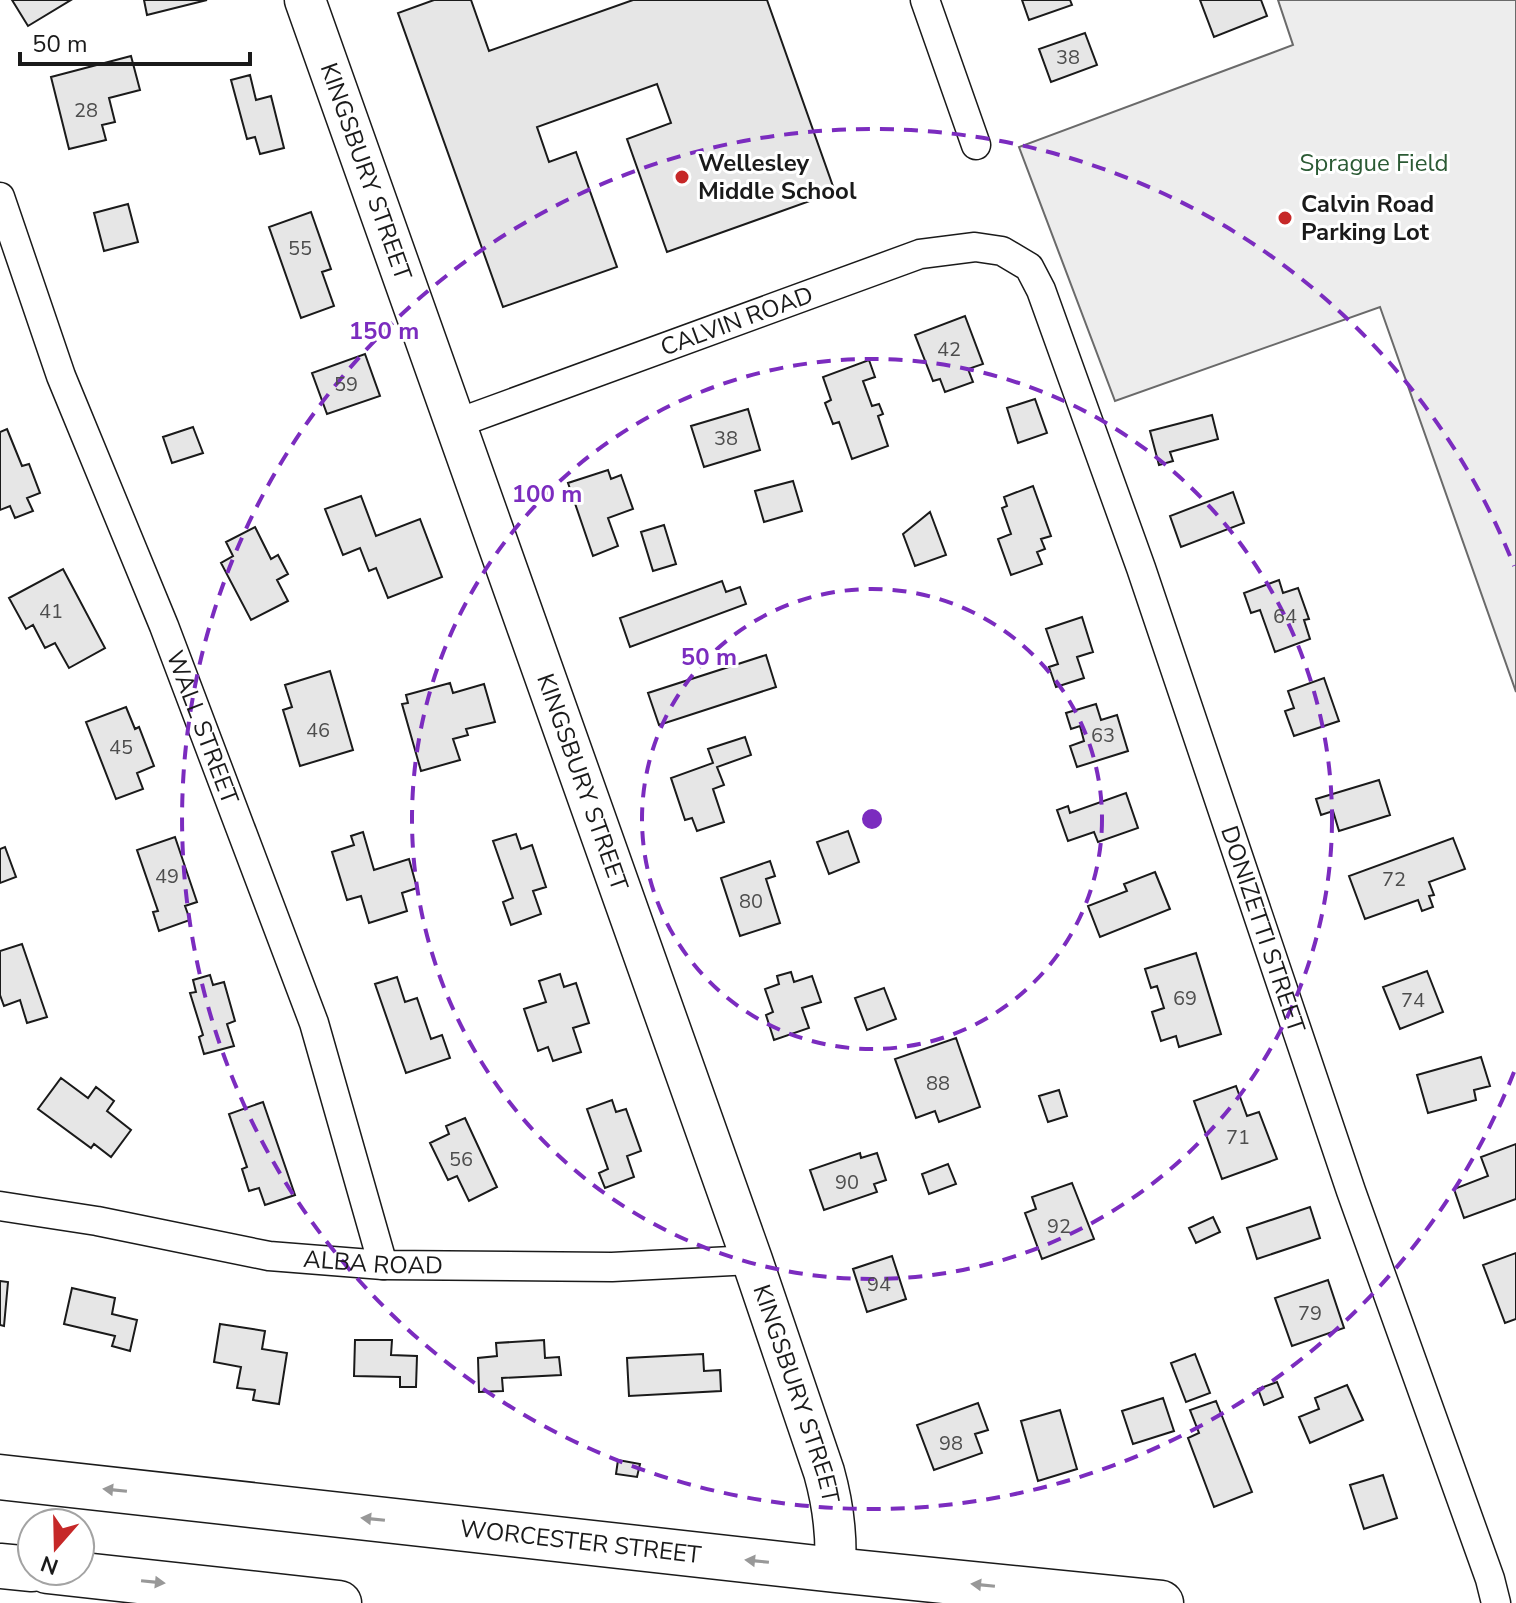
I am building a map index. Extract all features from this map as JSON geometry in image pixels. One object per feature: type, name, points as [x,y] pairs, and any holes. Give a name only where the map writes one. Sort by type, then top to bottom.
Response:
[{"type":"highway","name":"WORCESTER STREET","points":[[7,1483],[1161,1603]]},
{"type":"highway","points":[[96,1578],[247,1598],[339,1603]]},
{"type":"main road","name":"KINGSBURY STREET","points":[[305,0],[752,1260],[828,1486],[835,1527],[835,1570]]},
{"type":"street","points":[[925,0],[976,145]]},
{"type":"street","name":"WALL STREET","points":[[0,197],[61,376],[164,626],[314,1023],[383,1265]]},
{"type":"street","name":"CALVIN ROAD","points":[[455,424],[920,254],[975,247],[1002,251],[1021,262]]},
{"type":"street","name":"DONIZETTI STREET","points":[[1021,262],[1029,267],[1041,290],[1141,568],[1351,1191],[1496,1603]]},
{"type":"street","name":"ALBA ROAD","points":[[0,1206],[97,1221],[269,1256],[383,1265],[612,1267],[752,1260]]},
{"type":"shaded area","name":"Sprague Field","points":[[1278,0],[1516,0],[1516,692],[1380,307],[1115,401],[1019,147],[1293,45]]},
{"type":"building","points":[[12,0],[71,0],[28,26]]},
{"type":"building","points":[[144,0],[207,0],[147,15]]},
{"type":"building","points":[[434,0],[471,0],[489,51],[633,0],[767,0],[835,192],[667,252],[627,139],[671,123],[657,84],[537,127],[549,162],[576,152],[617,267],[503,307],[398,13]]},
{"type":"building","points":[[1022,0],[1070,0],[1072,5],[1029,20]]},
{"type":"building","points":[[1200,0],[1261,0],[1267,16],[1214,37]]},
{"type":"building","points":[[1085,33],[1097,65],[1051,82],[1039,49]]},
{"type":"building","points":[[131,56],[140,90],[109,98],[115,122],[102,125],[106,140],[69,149],[51,77]]},
{"type":"building","points":[[250,75],[256,100],[271,96],[284,148],[260,154],[255,137],[247,139],[231,80]]},
{"type":"building","points":[[128,204],[138,242],[104,251],[94,213]]},
{"type":"building","points":[[311,212],[331,269],[322,272],[334,306],[301,318],[269,227]]},
{"type":"building","points":[[965,316],[983,364],[968,369],[973,382],[945,392],[940,379],[933,381],[915,335]]},
{"type":"building","points":[[365,354],[380,396],[327,414],[312,373]]},
{"type":"building","points":[[869,360],[875,377],[863,381],[872,406],[879,404],[883,414],[878,416],[888,446],[852,459],[839,422],[833,424],[825,403],[831,400],[823,377]]},
{"type":"building","points":[[1035,399],[1047,433],[1018,443],[1007,408]]},
{"type":"building","points":[[748,409],[760,450],[704,467],[691,426]]},
{"type":"building","points":[[1212,415],[1218,439],[1170,452],[1173,461],[1159,465],[1150,431]]},
{"type":"building","points":[[193,427],[203,453],[172,463],[163,437]]},
{"type":"building","points":[[7,429],[22,466],[29,464],[40,493],[27,498],[33,511],[15,518],[10,506],[0,510],[0,432]]},
{"type":"building","points":[[608,470],[611,479],[621,475],[633,509],[608,518],[618,546],[593,556],[568,483]]},
{"type":"building","points":[[793,481],[802,511],[764,522],[755,491]]},
{"type":"building","points":[[1033,486],[1051,536],[1041,539],[1045,549],[1037,552],[1042,564],[1011,575],[998,539],[1011,534],[1002,508],[1007,506],[1004,497]]},
{"type":"building","points":[[1233,492],[1244,523],[1181,547],[1170,516]]},
{"type":"building","points":[[361,496],[376,536],[420,519],[442,577],[388,598],[376,568],[369,571],[360,548],[343,555],[325,509]]},
{"type":"building","points":[[930,512],[946,555],[915,566],[903,534]]},
{"type":"building","points":[[664,525],[676,564],[653,571],[641,532]]},
{"type":"building","points":[[255,527],[271,559],[278,555],[288,574],[277,580],[288,601],[251,620],[221,563],[233,556],[226,542]]},
{"type":"building","points":[[63,569],[105,648],[69,668],[55,643],[45,648],[33,625],[26,629],[9,598]]},
{"type":"building","points":[[1279,580],[1283,593],[1298,588],[1309,619],[1304,620],[1310,639],[1275,652],[1260,610],[1251,613],[1244,593]]},
{"type":"building","points":[[722,581],[726,592],[740,587],[746,604],[630,647],[620,618]]},
{"type":"building","points":[[1082,617],[1093,652],[1077,657],[1084,678],[1056,687],[1049,667],[1058,664],[1046,629]]},
{"type":"building","points":[[766,655],[776,687],[659,725],[648,693]]},
{"type":"building","points":[[330,671],[353,750],[300,766],[283,710],[292,707],[285,685]]},
{"type":"building","points":[[1324,678],[1339,721],[1294,736],[1285,711],[1294,708],[1288,691]]},
{"type":"building","points":[[450,683],[453,693],[484,684],[495,722],[466,729],[468,735],[453,739],[460,760],[421,771],[402,704],[408,703],[406,695]]},
{"type":"building","points":[[1096,704],[1101,720],[1117,715],[1128,751],[1077,767],[1070,746],[1084,741],[1080,726],[1071,729],[1066,713]]},
{"type":"building","points":[[126,707],[135,729],[139,727],[154,766],[137,773],[143,789],[116,799],[86,722]]},
{"type":"building","points":[[745,737],[751,755],[717,767],[724,785],[713,789],[724,822],[697,831],[692,818],[685,820],[671,778],[713,763],[708,749]]},
{"type":"building","points":[[1379,780],[1390,815],[1339,831],[1333,811],[1321,815],[1316,799]]},
{"type":"building","points":[[1126,793],[1138,828],[1098,842],[1094,832],[1068,841],[1057,810],[1068,806],[1070,813]]},
{"type":"building","points":[[848,831],[859,862],[829,874],[817,842]]},
{"type":"building","points":[[363,832],[374,870],[409,859],[417,888],[402,893],[407,911],[369,923],[361,896],[347,900],[332,852],[354,845],[351,836]]},
{"type":"building","points":[[516,834],[521,849],[532,845],[546,887],[533,891],[541,914],[511,925],[503,902],[513,898],[493,841]]},
{"type":"building","points":[[175,837],[197,902],[185,906],[190,920],[159,931],[153,912],[158,911],[137,850]]},
{"type":"building","points":[[1453,838],[1465,869],[1429,882],[1434,895],[1429,896],[1433,907],[1422,911],[1418,900],[1365,919],[1349,876]]},
{"type":"building","points":[[5,847],[16,877],[0,883],[0,849]]},
{"type":"building","points":[[770,861],[775,876],[766,879],[780,923],[740,936],[721,878]]},
{"type":"building","points":[[1155,872],[1170,909],[1100,937],[1088,906],[1127,891],[1124,884]]},
{"type":"building","points":[[22,944],[47,1017],[27,1023],[20,1000],[4,1006],[0,995],[0,951]]},
{"type":"building","points":[[1196,953],[1221,1034],[1179,1047],[1176,1036],[1161,1041],[1152,1012],[1164,1008],[1157,986],[1151,988],[1145,969]]},
{"type":"building","points":[[1427,971],[1443,1012],[1400,1029],[1383,987]]},
{"type":"building","points":[[791,972],[794,982],[812,976],[821,1002],[802,1008],[809,1028],[774,1040],[766,1015],[773,1012],[765,989],[779,984],[777,976]]},
{"type":"building","points":[[560,974],[564,987],[576,983],[589,1023],[573,1028],[581,1052],[553,1061],[548,1047],[538,1051],[524,1009],[546,1002],[539,981]]},
{"type":"building","points":[[210,975],[213,985],[224,982],[235,1021],[227,1024],[234,1046],[204,1054],[199,1037],[203,1035],[190,993],[196,992],[193,980]]},
{"type":"building","points":[[397,977],[405,1002],[417,998],[431,1039],[442,1035],[450,1058],[406,1073],[375,984]]},
{"type":"building","points":[[884,988],[896,1019],[867,1030],[855,998]]},
{"type":"building","points":[[956,1038],[980,1107],[939,1122],[935,1111],[916,1118],[895,1059]]},
{"type":"building","points":[[1481,1057],[1490,1086],[1474,1090],[1476,1100],[1428,1113],[1417,1075]]},
{"type":"building","points":[[61,1078],[88,1098],[96,1087],[114,1101],[107,1111],[131,1130],[111,1157],[94,1144],[91,1148],[38,1109]]},
{"type":"building","points":[[1236,1086],[1247,1116],[1259,1112],[1277,1159],[1222,1179],[1194,1101]]},
{"type":"building","points":[[1059,1090],[1067,1116],[1048,1122],[1039,1096]]},
{"type":"building","points":[[612,1100],[616,1112],[626,1109],[641,1151],[627,1156],[634,1177],[605,1188],[599,1173],[608,1169],[587,1109]]},
{"type":"building","points":[[263,1102],[295,1195],[265,1205],[259,1188],[249,1191],[242,1169],[247,1167],[229,1114]]},
{"type":"building","points":[[465,1118],[497,1187],[469,1201],[457,1176],[448,1180],[430,1143],[449,1134],[446,1126]]},
{"type":"building","points":[[1516,1144],[1516,1199],[1464,1218],[1454,1189],[1488,1176],[1481,1157]]},
{"type":"building","points":[[860,1153],[861,1158],[877,1153],[886,1180],[874,1184],[877,1192],[824,1210],[810,1170]]},
{"type":"building","points":[[948,1164],[956,1184],[929,1194],[922,1174]]},
{"type":"building","points":[[1072,1183],[1094,1239],[1042,1259],[1025,1213],[1036,1209],[1032,1197]]},
{"type":"building","points":[[1310,1207],[1320,1238],[1257,1259],[1247,1228]]},
{"type":"building","points":[[1213,1217],[1220,1232],[1196,1243],[1189,1228]]},
{"type":"building","points":[[1516,1253],[1516,1319],[1505,1323],[1483,1265]]},
{"type":"building","points":[[892,1256],[906,1299],[867,1312],[853,1269]]},
{"type":"building","points":[[1328,1280],[1344,1328],[1292,1346],[1275,1298]]},
{"type":"building","points":[[0,1281],[8,1282],[4,1326],[0,1325]]},
{"type":"building","points":[[72,1288],[115,1298],[112,1314],[137,1320],[130,1351],[112,1346],[115,1336],[64,1324]]},
{"type":"building","points":[[220,1324],[265,1331],[262,1349],[287,1353],[279,1404],[253,1400],[255,1390],[237,1388],[241,1367],[214,1362]]},
{"type":"building","points":[[355,1340],[392,1340],[391,1355],[417,1356],[416,1387],[400,1387],[400,1377],[354,1376]]},
{"type":"building","points":[[544,1340],[545,1358],[559,1357],[561,1375],[502,1378],[503,1391],[479,1392],[478,1358],[497,1356],[496,1343]]},
{"type":"building","points":[[703,1354],[704,1371],[720,1370],[721,1391],[629,1396],[627,1358]]},
{"type":"building","points":[[1195,1354],[1210,1393],[1186,1402],[1171,1363]]},
{"type":"building","points":[[1277,1382],[1283,1397],[1264,1405],[1258,1389]]},
{"type":"building","points":[[1347,1385],[1363,1420],[1310,1443],[1299,1417],[1319,1409],[1315,1398]]},
{"type":"building","points":[[1163,1398],[1174,1431],[1133,1444],[1122,1411]]},
{"type":"building","points":[[1216,1401],[1252,1492],[1214,1507],[1188,1438],[1199,1433],[1190,1410]]},
{"type":"building","points":[[978,1403],[988,1430],[975,1434],[982,1453],[934,1470],[917,1425]]},
{"type":"building","points":[[1060,1410],[1077,1469],[1038,1481],[1021,1421]]},
{"type":"building","points":[[618,1460],[640,1464],[637,1477],[616,1474]]},
{"type":"building","points":[[1383,1475],[1397,1518],[1364,1529],[1350,1485]]},
{"type":"place","name":"Wellesley Middle School","points":[[682,177]]},
{"type":"place","name":"Calvin Road Parking Lot","points":[[1285,218]]}]
